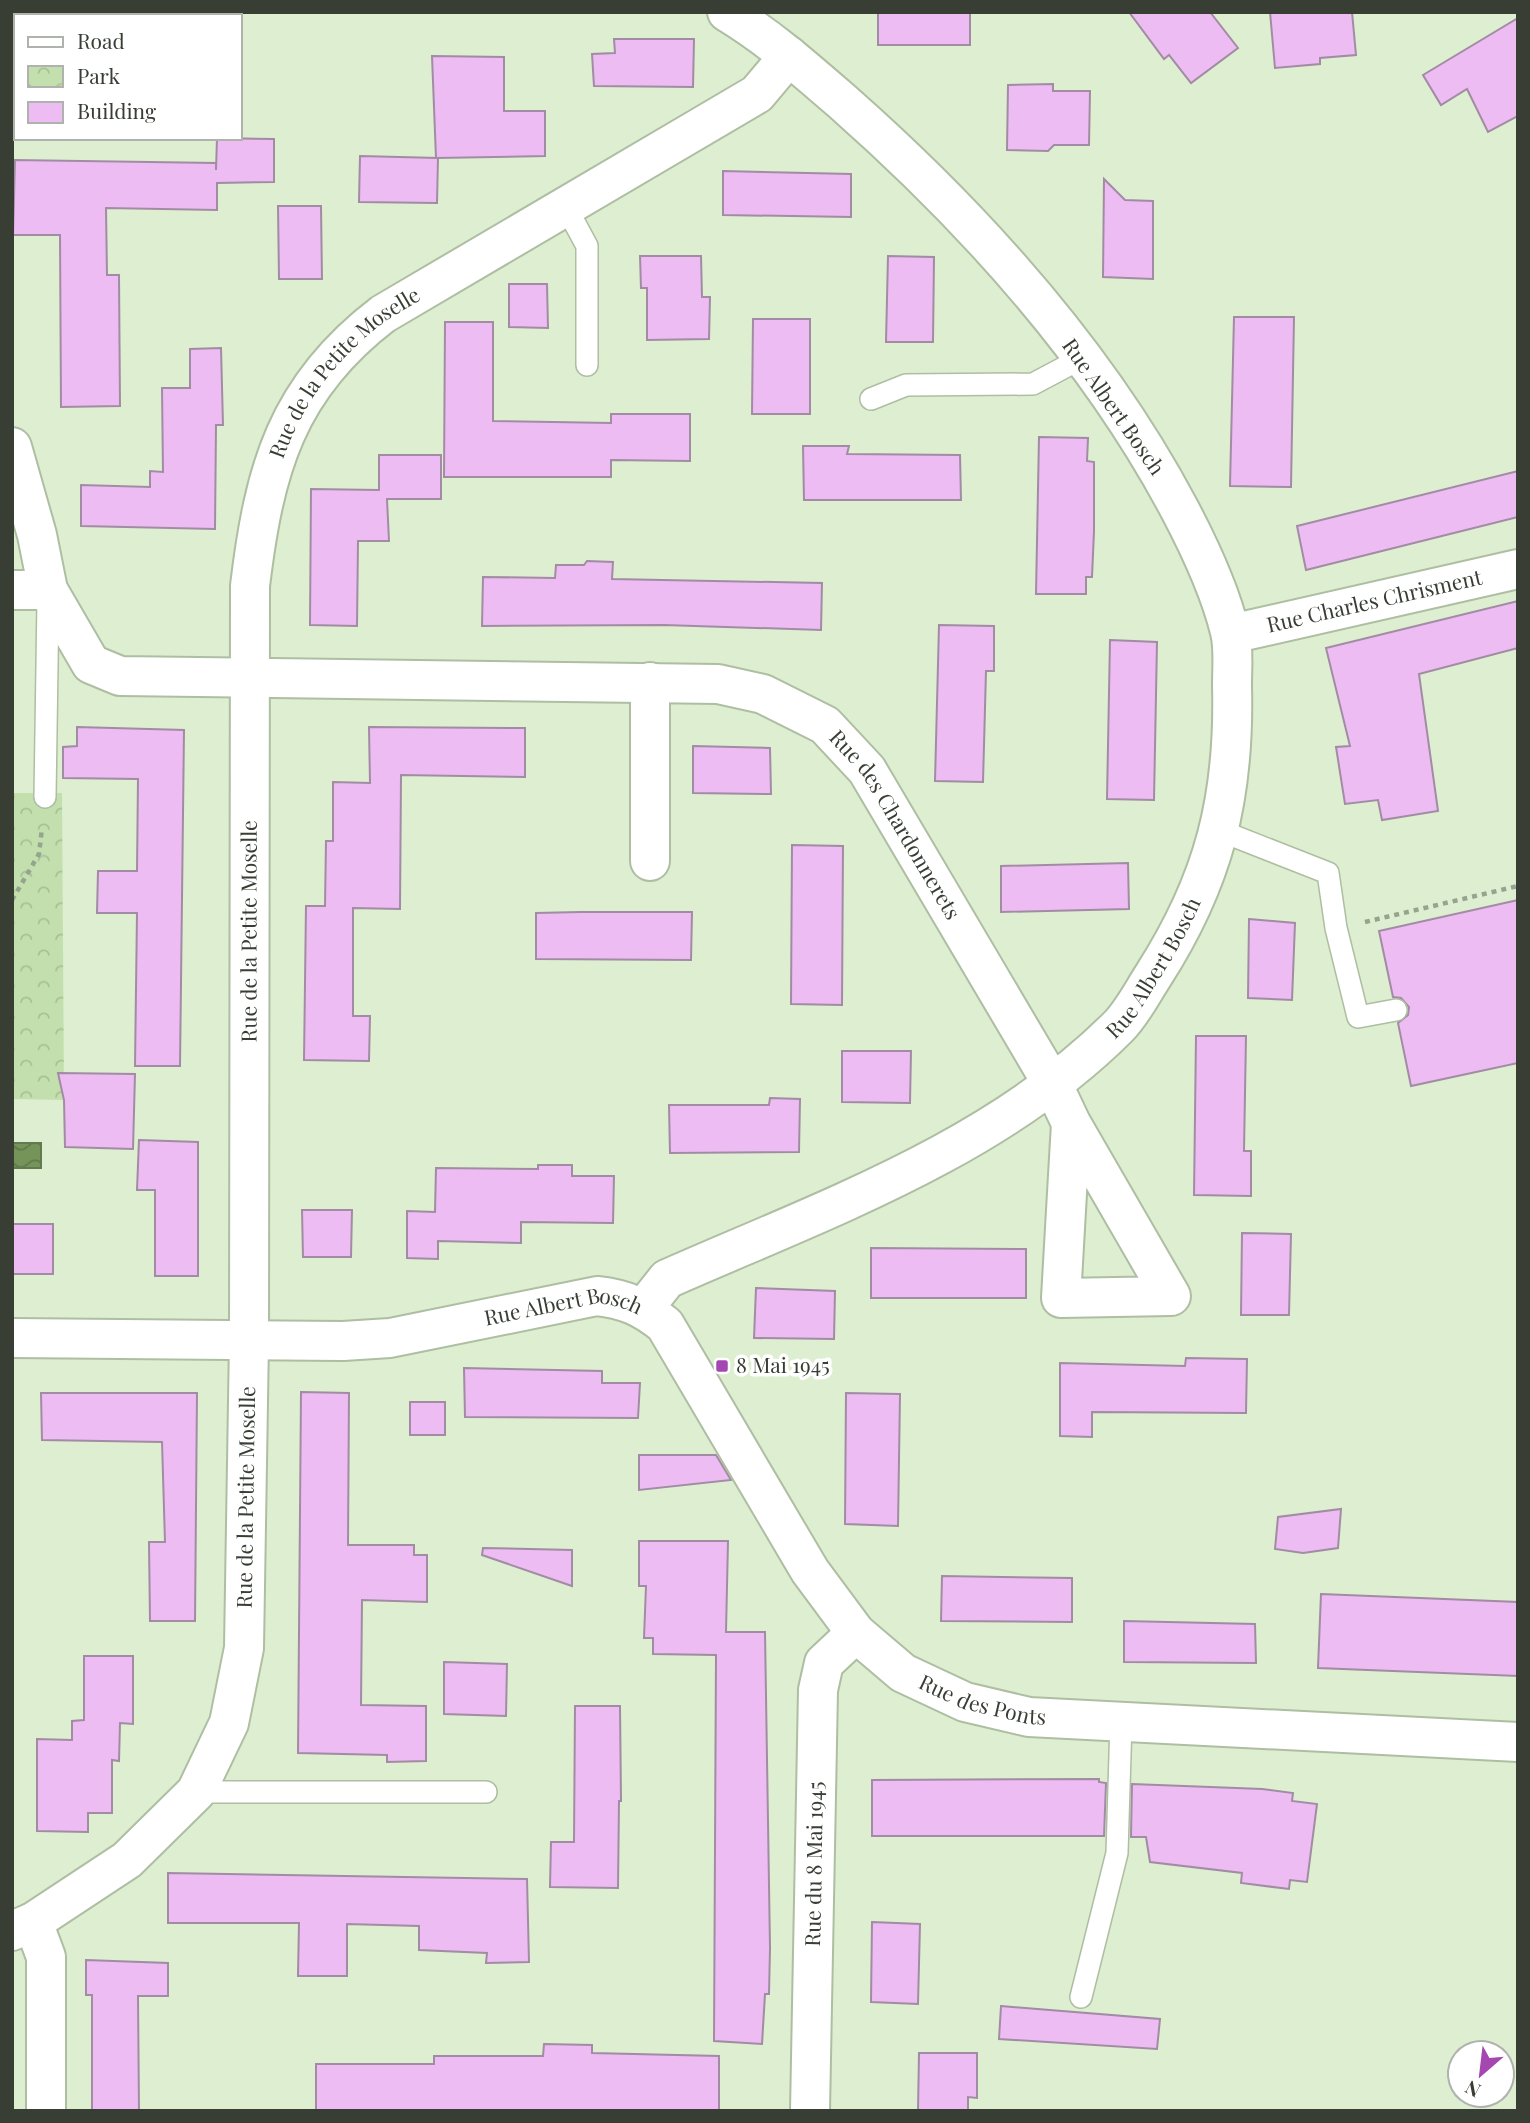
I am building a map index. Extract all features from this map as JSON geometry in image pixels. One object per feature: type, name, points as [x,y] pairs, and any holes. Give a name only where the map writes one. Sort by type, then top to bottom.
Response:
[{"type":"street","name":"Rue Albert Bosch","points":[[12,1338],[343,1342],[390,1338],[597,1296],[620,1299],[644,1308],[667,1279],[919,1167],[1053,1085],[1122,1024],[1184,928],[1221,831],[1233,732],[1231,635],[1201,551],[1151,455],[1082,358],[1004,260],[914,166],[789,56],[727,12]]},
{"type":"street","name":"Rue de la Petite Moselle","points":[[23,1927],[127,1860],[195,1792],[229,1723],[244,1648],[249,1340],[250,586],[258,516],[269,473],[284,434],[305,397],[331,360],[354,336],[383,314],[757,94],[789,56]]},
{"type":"street","name":"Rue des Chardonnerets","points":[[12,447],[37,535],[30,590],[91,664],[120,676],[718,684],[763,694],[825,725],[867,770],[1053,1085]]},
{"type":"street","name":"Rue Charles Chrisment","points":[[1231,635],[1518,569]]},
{"type":"street","points":[[650,682],[650,861]]},
{"type":"street","points":[[1053,1085],[1071,1123],[1171,1296],[1061,1298],[1071,1123]]},
{"type":"street","name":"Rue des Ponts","points":[[644,1308],[665,1325],[810,1571],[856,1633],[903,1673],[965,1702],[1029,1717],[1518,1742]]},
{"type":"street","name":"Rue du 8 Mai 1945","points":[[810,2111],[818,1690],[824,1664],[856,1633]]},
{"type":"street","points":[[23,1927],[46,1957],[46,2111]]},
{"type":"lane","points":[[566,207],[587,246],[587,365]]},
{"type":"lane","points":[[871,399],[906,385],[1033,384],[1082,358]]},
{"type":"lane","points":[[30,590],[45,797]]},
{"type":"lane","points":[[1221,831],[1328,873],[1336,929],[1359,1017],[1396,1010]]},
{"type":"lane","points":[[1081,1997],[1116,1853],[1121,1722]]},
{"type":"lane","points":[[195,1792],[486,1791]]},
{"type":"path","points":[[12,900],[39,853],[45,797]]},
{"type":"path","points":[[1336,929],[1518,886]]},
{"type":"green space","points":[[12,793],[62,793],[64,1100],[12,1099]]},
{"type":"water","points":[[12,1143],[41,1143],[41,1168],[12,1168]]},
{"type":"building","points":[[878,12],[970,12],[970,45],[878,45]]},
{"type":"building","points":[[1129,12],[1210,12],[1238,48],[1191,83],[1169,55],[1164,59]]},
{"type":"building","points":[[1270,12],[1352,12],[1356,55],[1320,58],[1320,64],[1275,68]]},
{"type":"building","points":[[1518,18],[1518,116],[1488,132],[1467,89],[1441,105],[1423,75]]},
{"type":"building","points":[[614,39],[694,39],[693,87],[594,86],[592,54],[615,53]]},
{"type":"building","points":[[432,56],[504,57],[504,111],[545,111],[545,156],[436,158]]},
{"type":"building","points":[[1053,84],[1053,91],[1090,91],[1089,145],[1054,145],[1048,151],[1007,150],[1008,85]]},
{"type":"building","points":[[274,139],[274,182],[217,183],[217,210],[106,208],[107,275],[119,275],[120,406],[61,407],[60,235],[13,235],[15,160],[216,163],[216,170],[217,140]]},
{"type":"building","points":[[360,156],[438,158],[437,203],[359,202]]},
{"type":"building","points":[[723,171],[851,174],[851,217],[723,215]]},
{"type":"building","points":[[1104,179],[1125,200],[1153,201],[1153,279],[1103,277]]},
{"type":"building","points":[[278,206],[321,206],[322,279],[279,279]]},
{"type":"building","points":[[640,256],[701,256],[702,297],[710,297],[709,339],[647,340],[647,288],[641,288]]},
{"type":"building","points":[[888,256],[934,257],[933,342],[886,342]]},
{"type":"building","points":[[509,284],[547,284],[548,328],[509,327]]},
{"type":"building","points":[[1234,317],[1294,317],[1291,487],[1230,486]]},
{"type":"building","points":[[753,319],[810,319],[810,414],[752,414]]},
{"type":"building","points":[[445,322],[493,322],[493,421],[611,423],[611,414],[690,414],[690,461],[611,460],[611,477],[444,477]]},
{"type":"building","points":[[221,348],[223,425],[216,425],[215,529],[81,526],[81,485],[150,487],[150,471],[163,472],[162,388],[190,388],[190,349]]},
{"type":"building","points":[[1039,437],[1088,438],[1087,461],[1094,462],[1094,531],[1092,577],[1086,577],[1086,594],[1036,594]]},
{"type":"building","points":[[803,446],[849,446],[847,454],[960,455],[961,500],[804,500]]},
{"type":"building","points":[[379,455],[441,455],[441,499],[387,499],[389,541],[358,541],[357,626],[310,625],[311,489],[379,490]]},
{"type":"building","points":[[1518,471],[1518,517],[1306,570],[1297,526]]},
{"type":"building","points":[[587,561],[613,562],[612,579],[822,583],[821,630],[664,625],[482,626],[483,577],[555,578],[556,565],[584,565]]},
{"type":"building","points":[[1518,601],[1518,648],[1419,674],[1438,811],[1382,820],[1378,800],[1345,804],[1336,747],[1350,746],[1326,648]]},
{"type":"building","points":[[939,625],[994,626],[994,671],[986,671],[983,782],[935,781]]},
{"type":"building","points":[[1110,640],[1157,642],[1154,800],[1107,799]]},
{"type":"building","points":[[77,727],[184,730],[180,1066],[135,1066],[137,913],[97,913],[98,871],[137,871],[138,779],[63,778],[63,747],[77,746]]},
{"type":"building","points":[[369,727],[525,728],[525,777],[401,775],[400,909],[353,908],[353,1016],[370,1016],[369,1061],[304,1060],[306,906],[325,906],[326,841],[333,841],[333,782],[370,783]]},
{"type":"building","points":[[693,746],[770,748],[771,794],[693,793]]},
{"type":"building","points":[[792,845],[843,846],[842,1005],[791,1004]]},
{"type":"building","points":[[1128,863],[1129,909],[1001,912],[1001,866]]},
{"type":"building","points":[[1518,900],[1518,1063],[1411,1086],[1398,1023],[1408,1015],[1409,1007],[1401,998],[1393,997],[1379,931]]},
{"type":"building","points":[[692,912],[691,960],[536,959],[536,913]]},
{"type":"building","points":[[1249,919],[1295,923],[1292,1000],[1248,998]]},
{"type":"building","points":[[1196,1036],[1246,1036],[1244,1151],[1251,1151],[1251,1196],[1194,1195]]},
{"type":"building","points":[[842,1051],[911,1051],[910,1103],[842,1102]]},
{"type":"building","points":[[58,1073],[135,1074],[133,1149],[65,1147],[64,1100]]},
{"type":"building","points":[[770,1098],[800,1099],[799,1152],[670,1153],[669,1105],[769,1105]]},
{"type":"building","points":[[139,1140],[198,1142],[198,1276],[155,1276],[155,1190],[137,1190]]},
{"type":"building","points":[[538,1165],[572,1165],[572,1176],[614,1176],[613,1223],[521,1222],[521,1243],[438,1241],[438,1259],[407,1258],[407,1211],[435,1212],[436,1168],[538,1169]]},
{"type":"building","points":[[302,1210],[352,1210],[351,1257],[303,1257]]},
{"type":"building","points":[[12,1224],[53,1224],[53,1274],[12,1274]]},
{"type":"building","points":[[1242,1233],[1291,1234],[1289,1315],[1241,1315]]},
{"type":"building","points":[[871,1248],[1026,1249],[1026,1298],[871,1298]]},
{"type":"building","points":[[756,1288],[835,1291],[834,1339],[754,1338]]},
{"type":"building","points":[[1186,1358],[1247,1359],[1246,1413],[1092,1412],[1092,1437],[1060,1436],[1060,1363],[1185,1366]]},
{"type":"building","points":[[464,1368],[602,1371],[602,1383],[640,1383],[638,1418],[465,1417]]},
{"type":"building","points":[[301,1392],[349,1393],[348,1545],[414,1545],[414,1555],[427,1555],[427,1602],[362,1600],[361,1705],[426,1706],[426,1761],[387,1762],[387,1755],[298,1753]]},
{"type":"building","points":[[41,1393],[197,1393],[195,1621],[150,1621],[149,1542],[165,1542],[162,1442],[42,1440]]},
{"type":"building","points":[[846,1393],[900,1394],[898,1526],[845,1524]]},
{"type":"building","points":[[410,1402],[445,1402],[445,1435],[410,1435]]},
{"type":"building","points":[[639,1455],[716,1455],[731,1480],[639,1490]]},
{"type":"building","points":[[1341,1509],[1338,1548],[1303,1553],[1275,1549],[1278,1517]]},
{"type":"building","points":[[639,1541],[728,1541],[726,1632],[765,1632],[770,1948],[769,1994],[765,1994],[762,2044],[714,2041],[716,1655],[653,1654],[653,1638],[644,1638],[646,1586],[639,1586]]},
{"type":"building","points":[[483,1548],[572,1550],[572,1586],[482,1555]]},
{"type":"building","points":[[942,1576],[1072,1578],[1072,1622],[941,1621]]},
{"type":"building","points":[[1321,1594],[1518,1602],[1518,1676],[1318,1668]]},
{"type":"building","points":[[1124,1621],[1255,1624],[1256,1663],[1124,1662]]},
{"type":"building","points":[[84,1656],[133,1656],[133,1724],[120,1723],[119,1761],[112,1760],[112,1813],[88,1813],[88,1832],[37,1831],[37,1739],[72,1740],[72,1721],[84,1720]]},
{"type":"building","points":[[444,1662],[507,1664],[506,1716],[444,1714]]},
{"type":"building","points":[[575,1706],[620,1706],[618,1888],[550,1887],[551,1842],[574,1842]]},
{"type":"building","points":[[1099,1779],[1099,1782],[1106,1783],[1104,1836],[872,1836],[872,1780]]},
{"type":"building","points":[[1132,1784],[1262,1789],[1293,1793],[1292,1801],[1317,1804],[1307,1882],[1290,1880],[1289,1889],[1241,1883],[1242,1873],[1150,1862],[1146,1837],[1131,1837]]},
{"type":"building","points":[[168,1873],[527,1879],[529,1962],[486,1963],[487,1953],[419,1950],[419,1926],[347,1924],[347,1976],[298,1976],[299,1923],[168,1923]]},
{"type":"building","points":[[872,1922],[920,1924],[918,2004],[871,2002]]},
{"type":"building","points":[[86,1960],[168,1963],[168,1996],[138,1996],[139,2111],[92,2111],[92,1995],[86,1995]]},
{"type":"building","points":[[1001,2006],[1160,2019],[1157,2049],[999,2039]]},
{"type":"building","points":[[544,2044],[592,2045],[592,2053],[719,2056],[719,2111],[316,2111],[316,2064],[434,2064],[434,2056],[543,2056]]},
{"type":"building","points":[[919,2053],[977,2053],[977,2098],[968,2097],[968,2111],[918,2111]]},
{"type":"place","name":"8 Mai 1945","points":[[722,1366]]}]
